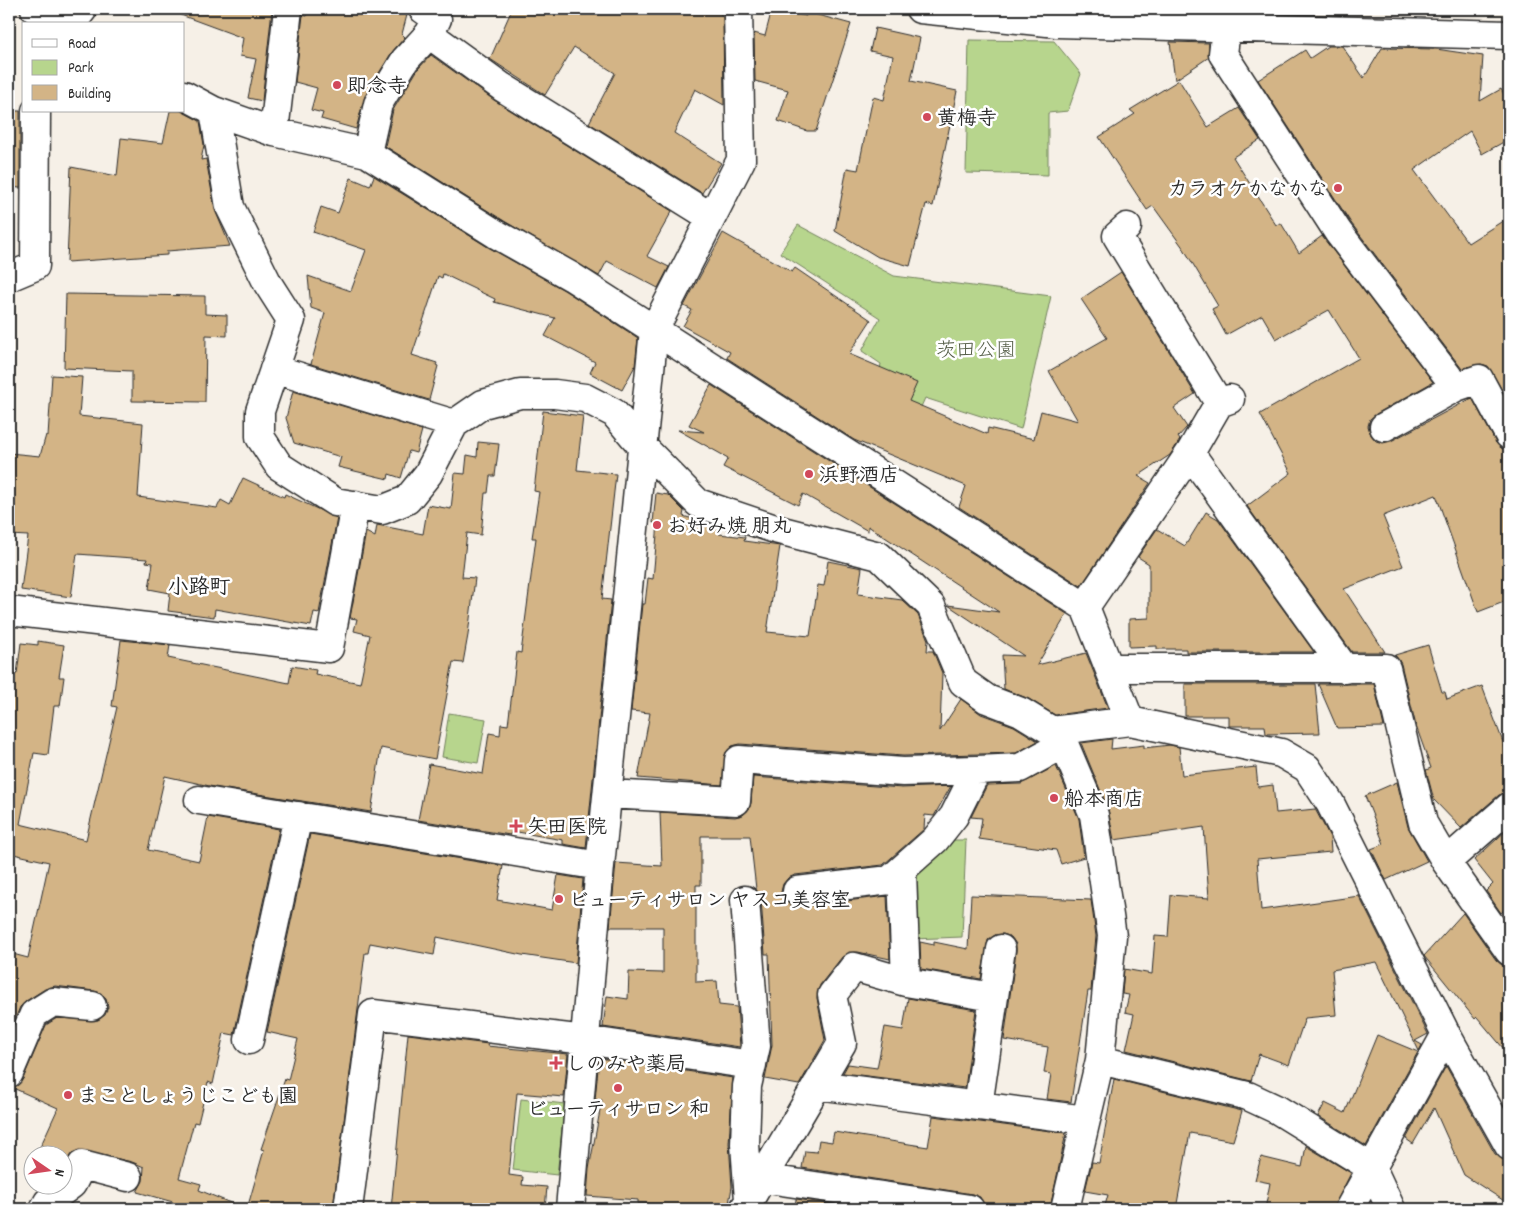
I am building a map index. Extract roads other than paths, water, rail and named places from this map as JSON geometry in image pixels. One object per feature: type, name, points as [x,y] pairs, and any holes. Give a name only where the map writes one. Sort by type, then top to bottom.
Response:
[{"type":"street","points":[[35,9],[54,22]]},
{"type":"street","points":[[73,22],[83,9]]},
{"type":"street","points":[[274,132],[288,9]]},
{"type":"street","points":[[570,1209],[600,866],[654,330],[710,217],[741,160],[738,9]]},
{"type":"street","points":[[920,9],[1056,23],[1509,35]]},
{"type":"street","points":[[367,153],[378,104],[404,60],[433,18],[502,87],[710,217]]},
{"type":"street","points":[[1226,29],[1224,54],[1265,119],[1338,232],[1456,387]]},
{"type":"street","points":[[185,96],[214,112],[274,132],[367,153],[496,234],[572,277],[1085,608],[1130,721]]},
{"type":"street","points":[[9,277],[35,266],[36,112]]},
{"type":"street","points":[[214,112],[230,207],[268,284],[291,320],[260,411],[260,437],[279,466],[335,502],[382,510],[407,500],[428,474],[454,424],[483,404],[520,394],[555,394],[586,398],[614,413],[641,446],[698,503],[774,528],[879,556],[931,606],[963,682],[987,699],[1021,712],[1058,737],[1094,815],[1112,936],[1100,1060],[1065,1209]]},
{"type":"street","points":[[1085,608],[1225,401],[1117,236],[1127,227]]},
{"type":"street","points":[[274,369],[454,424]]},
{"type":"street","points":[[1384,427],[1456,387],[1479,379],[1509,435]]},
{"type":"street","points":[[1190,454],[1345,668]]},
{"type":"street","points":[[9,611],[329,648],[356,505]]},
{"type":"street","points":[[1109,668],[1386,668],[1423,823],[1446,862],[1509,951]]},
{"type":"street","points":[[608,794],[736,801],[739,760],[903,772],[1020,768],[1058,737],[1130,721],[1281,754],[1307,768],[1330,803],[1446,1034],[1509,1146]]},
{"type":"street","points":[[797,890],[890,880],[902,872],[935,840],[954,816],[977,770]]},
{"type":"street","points":[[199,800],[600,866]]},
{"type":"street","points":[[1446,862],[1509,807]]},
{"type":"street","points":[[249,1040],[298,816]]},
{"type":"street","points":[[902,872],[906,982]]},
{"type":"street","points":[[745,900],[756,1046],[748,1086],[745,1144],[751,1196]]},
{"type":"street","points":[[978,1106],[1000,948]]},
{"type":"street","points":[[751,1196],[842,1043],[832,995],[854,967],[906,982],[993,997]]},
{"type":"street","points":[[9,1073],[34,1014],[53,1002],[92,1006]]},
{"type":"street","points":[[348,1209],[373,1014],[585,1040],[752,1066]]},
{"type":"street","points":[[1348,1209],[1446,1034]]},
{"type":"street","points":[[1100,1060],[1248,1096],[1278,1110],[1372,1168],[1391,1209]]},
{"type":"street","points":[[818,1085],[1086,1120]]},
{"type":"street","points":[[44,1209],[48,1202],[72,1184],[82,1165],[128,1177]]},
{"type":"street","points":[[751,1196],[970,1209]]},
{"type":"place","name":"即念寺","points":[[337,85]]},
{"type":"place","name":"黄梅寺","points":[[927,117]]},
{"type":"place","name":"カラオケかなかな","points":[[1338,188]]},
{"type":"place","name":"浜野酒店","points":[[809,474]]},
{"type":"place","name":"お好み焼 朋丸","points":[[657,525]]},
{"type":"place","name":"船本商店","points":[[1054,798]]},
{"type":"place","name":"矢田医院","points":[[516,826]]},
{"type":"place","name":"ビューティサロン ヤスコ美容室","points":[[559,899]]},
{"type":"place","name":"しのみや薬局","points":[[556,1063]]},
{"type":"place","name":"ビューティサロン 和","points":[[618,1088]]},
{"type":"place","name":"まことしょうじこども園","points":[[68,1095]]},
{"type":"district","name":"小路町","points":[[199,586]]},
{"type":"park label","name":"茨田公園","points":[[976,349]]}]
